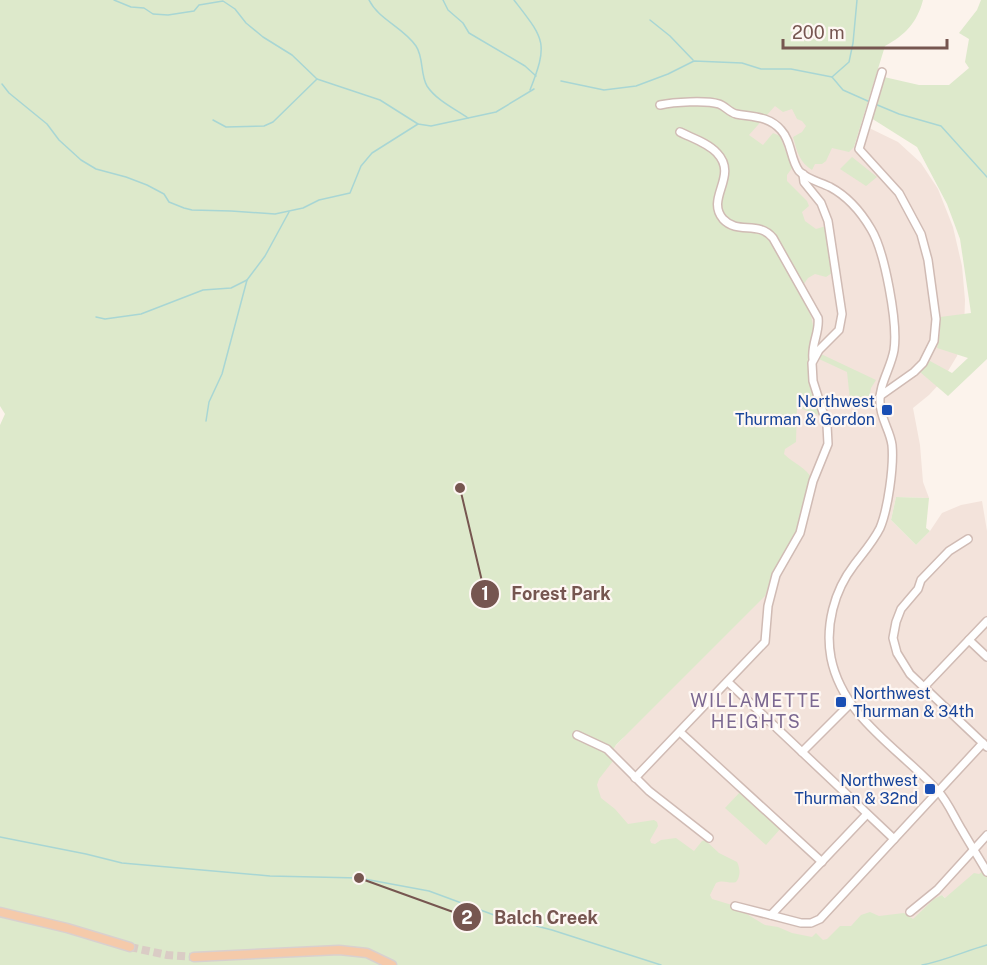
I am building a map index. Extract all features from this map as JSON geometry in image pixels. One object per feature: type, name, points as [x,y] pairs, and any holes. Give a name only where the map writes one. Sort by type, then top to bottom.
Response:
[{"type":"main road","points":[[0,912],[83,932],[127,946]]},
{"type":"main road","points":[[194,957],[251,956],[334,950],[367,954],[392,965]]},
{"type":"street","points":[[880,396],[923,363],[934,341],[936,319],[928,260],[921,234],[899,192],[859,151],[882,72]]},
{"type":"street","points":[[660,105],[678,101],[718,104],[733,113],[770,121],[786,136],[795,164],[803,174],[833,189],[850,202],[870,227],[880,249],[886,270],[895,338],[894,351],[880,396],[881,411],[892,446],[886,508],[877,534],[840,587],[829,629],[830,651],[833,667],[850,704],[866,723],[939,792],[987,872]]},
{"type":"street","points":[[635,778],[765,642],[768,606],[776,575],[800,533],[813,481],[828,444],[827,425],[813,376],[812,349],[818,330],[818,318],[769,233],[759,228],[732,226],[721,216],[717,203],[725,180],[722,161],[717,153],[680,132]]},
{"type":"street","points":[[803,174],[804,182],[821,203],[828,221],[842,314],[841,325],[836,334],[813,359]]},
{"type":"street","points":[[735,906],[801,923],[811,923],[820,919],[985,745],[903,666],[893,638],[901,609],[918,589],[921,580],[950,551],[968,539]]},
{"type":"street","points":[[924,687],[987,621]]},
{"type":"street","points":[[969,640],[987,657]]},
{"type":"street","points":[[728,682],[894,839]]},
{"type":"street","points":[[802,752],[850,704]]},
{"type":"street","points":[[680,732],[822,862]]},
{"type":"street","points":[[577,735],[607,749],[649,791],[709,838]]},
{"type":"street","points":[[771,915],[867,814]]},
{"type":"street","points":[[910,912],[936,890],[987,835]]},
{"type":"shaded area","points":[[792,77],[854,147],[861,124],[898,142],[921,163],[938,189],[953,227],[962,266],[965,300],[964,329],[957,356],[942,381],[913,408],[920,445],[923,482],[929,498],[896,497],[891,520],[916,545],[930,531],[942,513],[961,505],[982,501],[987,531],[987,868],[951,903],[942,895],[909,930],[825,942],[812,938],[750,931],[702,905],[582,782],[623,738],[764,438],[765,393],[821,416],[719,170]]},
{"type":"green space","points":[[0,0],[923,0],[914,22],[899,37],[885,46],[854,147],[849,152],[832,148],[826,161],[822,164],[815,164],[812,170],[801,160],[793,137],[802,132],[806,126],[797,119],[792,109],[783,112],[775,106],[749,135],[763,145],[773,133],[780,136],[792,168],[787,175],[787,181],[807,201],[809,206],[802,212],[805,221],[816,229],[826,226],[832,273],[826,277],[815,274],[808,278],[799,291],[811,316],[814,330],[809,347],[808,369],[821,416],[797,407],[796,442],[785,449],[784,454],[807,472],[812,479],[798,528],[772,576],[765,596],[616,745],[610,754],[613,761],[597,785],[601,798],[628,824],[654,820],[657,822],[658,826],[650,840],[651,843],[676,838],[694,851],[705,840],[719,853],[737,862],[738,880],[716,883],[710,895],[712,899],[732,905],[765,925],[812,937],[816,933],[823,940],[840,926],[851,926],[861,915],[870,912],[879,916],[904,913],[913,919],[934,899],[942,895],[945,898],[974,873],[979,874],[987,868],[987,965],[0,965],[0,425],[5,414],[0,406]]},
{"type":"green space","points":[[981,0],[987,0],[987,359],[948,396],[920,372],[930,361],[952,373],[968,358],[937,348],[940,317],[971,313],[960,239],[947,204],[917,147],[871,118],[884,77],[919,85],[949,85],[969,68],[965,62],[969,39],[959,33],[977,10]]},
{"type":"green space","points":[[852,157],[877,177],[866,186],[840,169]]},
{"type":"green space","points":[[821,354],[876,380],[871,388],[869,400],[850,400],[847,372],[819,359]]},
{"type":"green space","points":[[896,497],[929,498],[926,528],[930,531],[916,545],[891,520]]},
{"type":"green space","points":[[741,791],[781,828],[766,845],[725,808]]},
{"type":"waterway","points":[[114,0],[131,7],[144,8],[153,14],[168,15],[194,11],[199,5],[223,1],[235,9],[246,23],[263,37],[292,55],[317,79],[380,100],[418,124],[431,126],[496,112],[534,89]]},
{"type":"waterway","points":[[369,0],[379,13],[411,39],[416,46],[423,76],[431,91],[440,100],[468,118]]},
{"type":"waterway","points":[[443,0],[448,10],[463,23],[469,33],[525,66],[536,76]]},
{"type":"waterway","points":[[514,0],[532,24],[540,42],[540,61],[530,90]]},
{"type":"waterway","points":[[832,77],[849,62],[857,0]]},
{"type":"waterway","points":[[650,20],[670,36],[693,60]]},
{"type":"waterway","points":[[561,81],[604,90],[636,86],[694,61],[742,63],[761,69],[791,69],[832,77],[843,90],[870,102]]},
{"type":"waterway","points":[[213,120],[226,127],[264,126],[273,122],[317,79]]},
{"type":"waterway","points":[[2,84],[9,93],[47,124],[59,140],[81,160],[96,169],[147,185],[164,194],[169,202],[192,210],[275,214],[350,193],[361,166],[372,153],[418,124]]},
{"type":"waterway","points":[[875,104],[899,114],[941,126],[987,177]]},
{"type":"waterway","points":[[206,421],[209,402],[222,374],[247,280],[265,256],[289,212]]},
{"type":"waterway","points":[[96,317],[105,319],[141,314],[203,290],[231,288],[247,280]]},
{"type":"waterway","points":[[0,837],[122,863],[270,876],[359,878],[429,891],[494,915],[552,930],[661,965]]},
{"type":"waterway","points":[[922,965],[987,945]]},
{"type":"tunnel","points":[[130,947],[167,955],[194,957]]},
{"type":"place","name":"Northwest Thurman & Gordon","points":[[887,410]]},
{"type":"place","name":"Forest Park","points":[[460,488]]},
{"type":"place","name":"Northwest Thurman & 34th","points":[[841,702]]},
{"type":"place","name":"Northwest Thurman & 32nd","points":[[930,789]]},
{"type":"place","name":"Balch Creek","points":[[359,878]]},
{"type":"district","name":"WILLAMETTE HEIGHTS","points":[[756,711]]}]
